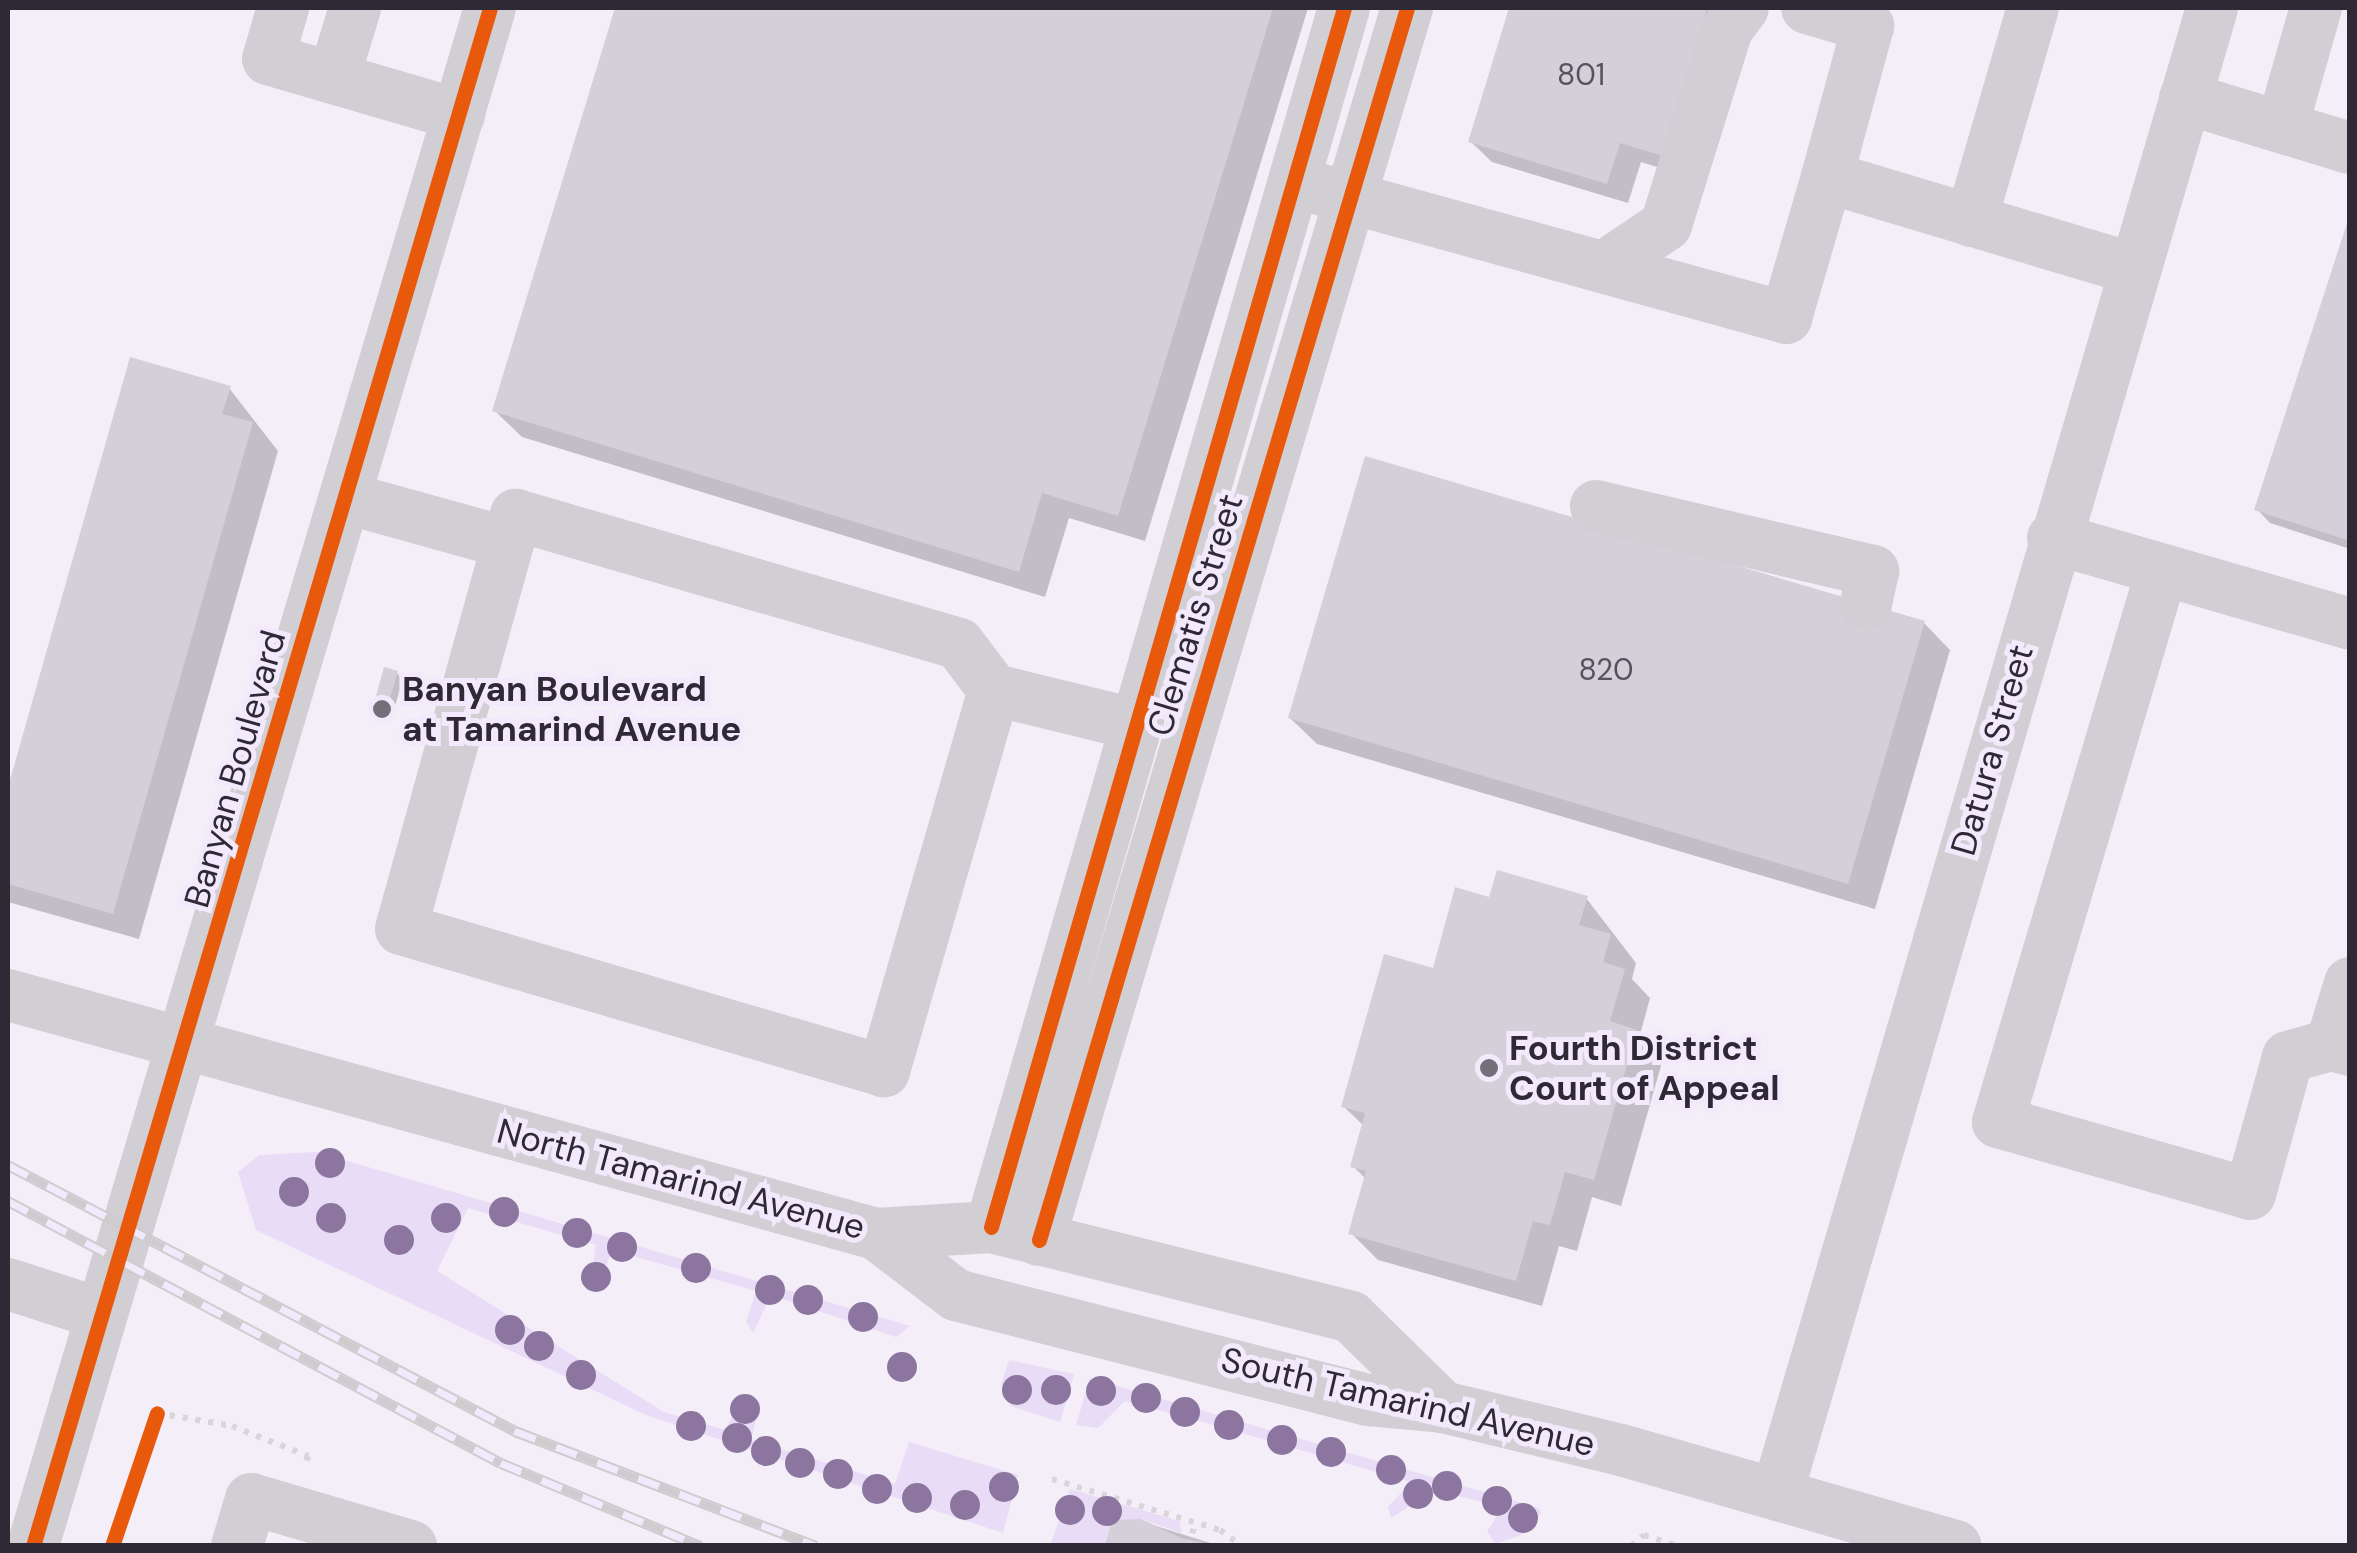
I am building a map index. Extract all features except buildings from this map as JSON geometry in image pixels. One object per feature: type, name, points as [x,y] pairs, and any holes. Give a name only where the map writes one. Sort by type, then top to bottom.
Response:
[{"type":"street","points":[[283,8],[268,59],[458,114]]},
{"type":"street","points":[[334,77],[355,8]]},
{"type":"street","name":"Banyan Boulevard","points":[[33,1546],[186,1042],[490,8]]},
{"type":"street","name":"Clematis Street","points":[[1015,1233],[1134,724],[1344,8]]},
{"type":"street","name":"Clematis Street","points":[[1015,1233],[1351,198],[1407,8]]},
{"type":"street","points":[[1604,267],[1666,225],[1727,30],[1743,8]]},
{"type":"street","points":[[1293,182],[1786,318],[1868,26],[1808,8]]},
{"type":"street","points":[[1970,221],[2033,8]]},
{"type":"street","name":"Datura Street","points":[[1777,1494],[2053,538],[2212,8]]},
{"type":"street","points":[[2282,127],[2316,8]]},
{"type":"street","points":[[2185,98],[2350,148]]},
{"type":"street","points":[[1827,177],[2132,270]]},
{"type":"street","points":[[346,498],[508,542]]},
{"type":"street","points":[[1596,506],[1874,571],[1866,604]]},
{"type":"street","points":[[994,690],[884,1070],[401,929],[516,515],[959,644],[994,690],[1134,724]]},
{"type":"street","points":[[2053,538],[2350,624]]},
{"type":"street","points":[[2162,570],[1998,1122],[2250,1194],[2288,1057],[2340,1048],[2350,983]]},
{"type":"street","name":"North Tamarind Avenue","points":[[8,995],[876,1234],[1015,1233],[1351,1317],[1443,1407]]},
{"type":"street","name":"South Tamarind Avenue","points":[[876,1234],[956,1295],[1369,1400],[1443,1407],[1777,1494],[1956,1546]]},
{"type":"street","points":[[1004,1306],[1042,1287],[1190,1277]]},
{"type":"street","points":[[8,1284],[101,1314]]},
{"type":"street","points":[[238,1546],[251,1499],[411,1546]]},
{"type":"path","points":[[150,1432],[157,1413]]},
{"type":"path","points":[[1052,1479],[1194,1523],[1242,1546]]},
{"type":"path","points":[[1189,1546],[1194,1523]]},
{"type":"path","points":[[1631,1546],[1644,1535],[1677,1546]]},
{"type":"shaded area","points":[[317,1152],[910,1326],[896,1337],[771,1295],[753,1333],[746,1322],[756,1291],[612,1250],[599,1285],[590,1285],[596,1245],[468,1208],[437,1271],[664,1412],[725,1430],[744,1395],[760,1403],[751,1440],[895,1484],[909,1442],[1018,1475],[1003,1533],[646,1415],[256,1230],[238,1172],[260,1155]]},
{"type":"shaded area","points":[[1009,1360],[1074,1374],[1060,1422],[1011,1406],[1001,1385]]},
{"type":"shaded area","points":[[1090,1378],[1539,1508],[1541,1513],[1521,1535],[1495,1544],[1487,1531],[1503,1507],[1434,1490],[1391,1518],[1388,1507],[1411,1482],[1125,1401],[1098,1428],[1076,1425]]},
{"type":"shaded area","points":[[1070,1489],[1179,1521],[1182,1533],[1141,1519],[1105,1545],[1050,1546]]},
{"type":"railway","points":[[8,1165],[515,1431],[816,1546]]},
{"type":"railway","points":[[8,1201],[501,1463],[700,1546]]},
{"type":"cycle path","points":[[33,1546],[490,8]]},
{"type":"cycle path","points":[[991,1227],[1344,8]]},
{"type":"cycle path","points":[[1039,1240],[1407,8]]},
{"type":"cycle path","points":[[112,1546],[157,1413]]},
{"type":"place","name":"Banyan Boulevard at Tamarind Avenue","points":[[382,709]]},
{"type":"place","name":"Fourth District Court of Appeal","points":[[1489,1068]]}]
